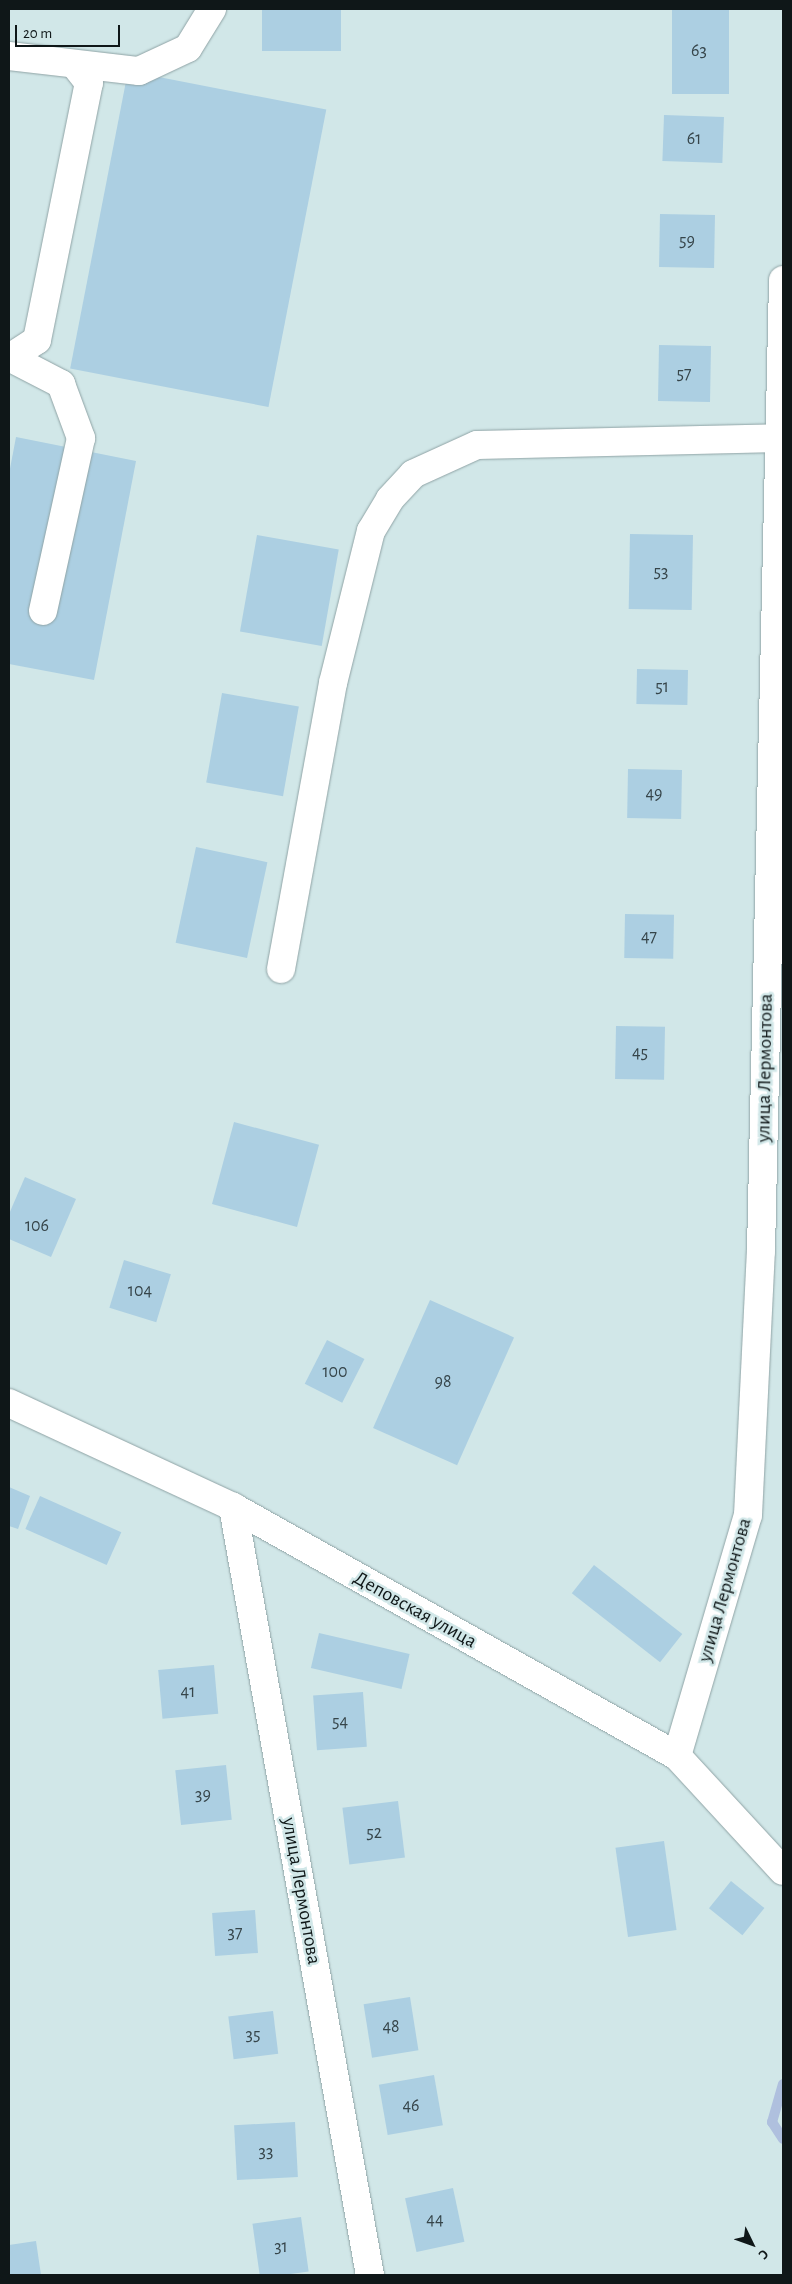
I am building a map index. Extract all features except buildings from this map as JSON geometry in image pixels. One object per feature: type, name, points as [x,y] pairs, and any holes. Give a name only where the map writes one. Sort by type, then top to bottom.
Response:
[{"type":"street","points":[[9,56],[139,71],[188,48],[212,9]]},
{"type":"street","points":[[43,611],[81,438],[61,384],[10,357],[37,340],[90,83],[74,64]]},
{"type":"street","name":"улица Лермонтова","points":[[677,1756],[748,1515],[761,1251],[783,280]]},
{"type":"street","points":[[281,969],[333,684],[371,530],[390,499],[413,474],[478,445],[780,438]]},
{"type":"street","name":"Деповская улица","points":[[9,1403],[232,1508],[677,1756],[783,1871]]},
{"type":"street","name":"улица Лермонтова","points":[[232,1508],[370,2275]]},
{"type":"waterway","points":[[783,2084],[772,2122],[783,2139]]}]
